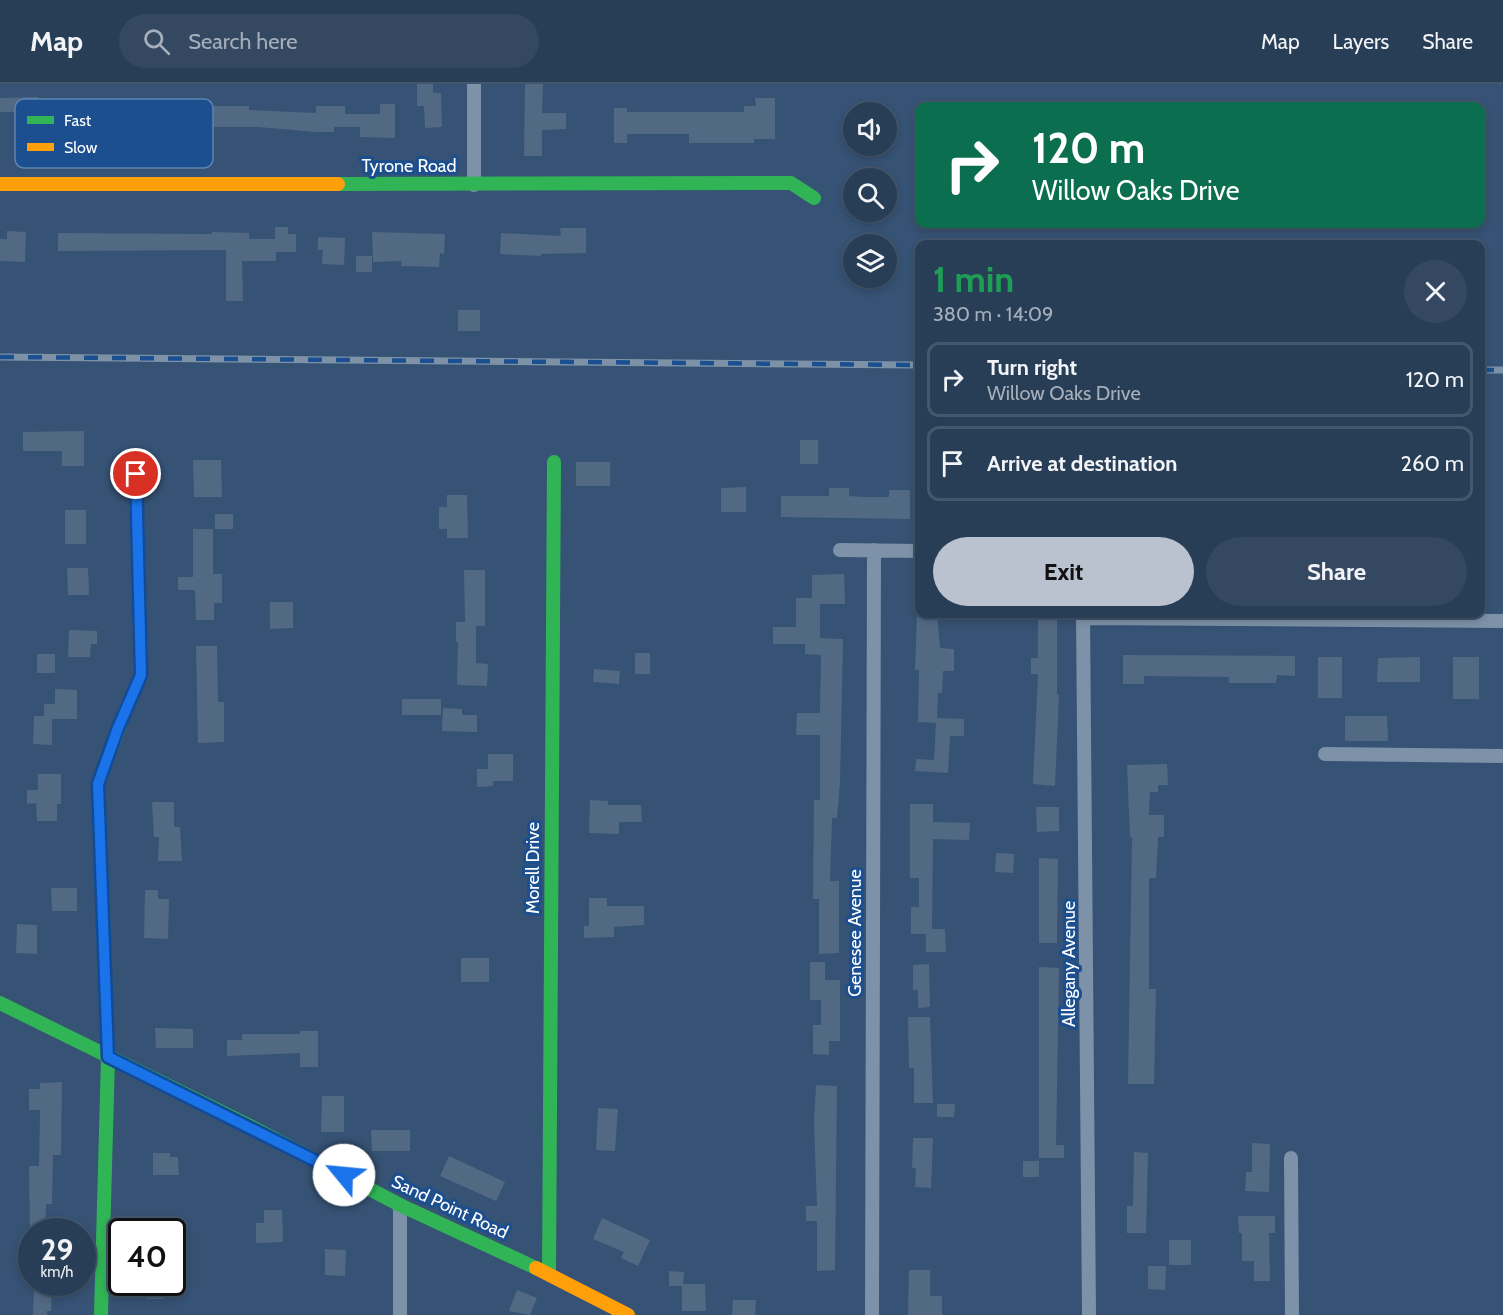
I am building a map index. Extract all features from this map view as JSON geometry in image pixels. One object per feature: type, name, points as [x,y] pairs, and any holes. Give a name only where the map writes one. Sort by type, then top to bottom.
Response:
[{"type":"street","points":[[474,84],[474,184]]},
{"type":"street","name":"Tyrone Road","points":[[0,184],[791,183],[814,198]]},
{"type":"street","name":"Morell Drive","points":[[549,1274],[554,462]]},
{"type":"street","points":[[101,1315],[108,1057],[98,784],[118,728],[141,675],[136,474]]},
{"type":"street","points":[[840,550],[915,551]]},
{"type":"street","name":"Genesee Avenue","points":[[872,1315],[874,550]]},
{"type":"street","name":"Allegany Avenue","points":[[1084,618],[1089,1315]]},
{"type":"street","points":[[1252,618],[1503,621]]},
{"type":"street","points":[[1325,754],[1503,756]]},
{"type":"street","name":"Sand Point Road","points":[[0,1003],[250,1126],[400,1205],[549,1274],[626,1314]]},
{"type":"street","points":[[1291,1158],[1292,1315]]},
{"type":"street","points":[[400,1205],[400,1315]]},
{"type":"building","points":[[417,84],[433,84],[433,93],[441,93],[442,127],[425,128],[424,106],[417,106]]},
{"type":"building","points":[[525,84],[543,84],[542,113],[566,113],[566,129],[542,130],[542,156],[524,156]]},
{"type":"building","points":[[38,97],[38,99],[15,99],[15,112],[0,112],[0,98]]},
{"type":"building","points":[[755,98],[775,98],[775,139],[754,139],[754,143],[689,143],[689,134],[627,134],[627,143],[614,143],[614,108],[627,108],[627,112],[744,112],[744,106],[756,106]]},
{"type":"building","points":[[380,104],[395,104],[395,138],[360,137],[360,127],[334,127],[334,132],[316,132],[258,127],[213,127],[213,106],[249,106],[249,110],[316,113],[316,106],[345,106],[345,114],[380,114]]},
{"type":"building","points":[[275,227],[288,227],[288,234],[296,234],[296,252],[276,252],[276,261],[242,261],[243,301],[226,301],[226,250],[58,251],[58,233],[249,233],[249,239],[275,239]]},
{"type":"building","points":[[560,228],[586,228],[586,253],[541,254],[541,256],[500,254],[501,233],[561,236]]},
{"type":"building","points":[[7,231],[26,232],[25,262],[0,261],[0,239],[7,239]]},
{"type":"building","points":[[372,232],[445,234],[444,254],[440,253],[439,267],[401,266],[402,261],[373,262]]},
{"type":"building","points":[[318,237],[345,238],[344,265],[322,264],[323,250],[318,250]]},
{"type":"building","points":[[356,256],[372,256],[372,272],[356,272]]},
{"type":"building","points":[[458,310],[480,310],[480,331],[458,331]]},
{"type":"building","points":[[84,431],[84,466],[62,466],[62,451],[23,451],[23,432]]},
{"type":"building","points":[[800,440],[818,440],[818,464],[800,464]]},
{"type":"building","points":[[193,460],[221,460],[222,497],[194,497]]},
{"type":"building","points":[[576,462],[610,462],[610,486],[576,486]]},
{"type":"building","points":[[746,487],[746,512],[721,512],[721,488]]},
{"type":"building","points":[[829,488],[849,488],[849,496],[864,497],[889,497],[889,490],[910,490],[910,519],[781,517],[781,496],[829,496]]},
{"type":"building","points":[[447,495],[467,495],[468,538],[447,538],[447,529],[439,529],[439,507],[447,507]]},
{"type":"building","points":[[65,510],[86,510],[86,544],[65,544]]},
{"type":"building","points":[[215,514],[233,514],[233,529],[215,529]]},
{"type":"building","points":[[193,529],[213,529],[213,574],[222,574],[222,603],[214,603],[214,620],[196,620],[195,590],[178,590],[178,577],[193,577]]},
{"type":"building","points":[[67,568],[88,568],[89,595],[68,595]]},
{"type":"building","points":[[464,570],[485,570],[485,626],[476,626],[476,663],[488,664],[487,686],[457,685],[456,622],[465,622]]},
{"type":"building","points":[[844,574],[845,604],[820,604],[820,638],[843,639],[840,783],[837,818],[832,818],[830,881],[839,881],[839,953],[819,954],[819,899],[813,899],[814,800],[820,800],[820,735],[796,735],[797,713],[820,713],[821,655],[805,654],[805,644],[773,644],[773,627],[796,627],[796,598],[812,598],[812,575]]},
{"type":"building","points":[[270,602],[293,602],[293,628],[270,629]]},
{"type":"building","points":[[917,618],[937,618],[940,648],[954,649],[954,671],[943,671],[942,693],[938,693],[937,718],[964,719],[964,736],[950,736],[948,773],[915,771],[916,759],[934,760],[936,723],[918,722],[919,670],[915,670]]},
{"type":"building","points":[[1038,618],[1057,618],[1057,694],[1059,695],[1055,786],[1033,784],[1038,674],[1031,674],[1031,658],[1038,658]]},
{"type":"building","points":[[69,630],[97,631],[97,644],[91,644],[90,657],[68,657]]},
{"type":"building","points":[[196,646],[217,646],[218,702],[224,702],[224,742],[198,743]]},
{"type":"building","points":[[635,653],[650,653],[650,674],[635,674]]},
{"type":"building","points":[[37,654],[55,654],[55,673],[37,673]]},
{"type":"building","points":[[1123,655],[1295,656],[1295,676],[1277,675],[1276,683],[1229,683],[1229,677],[1144,676],[1144,684],[1123,684]]},
{"type":"building","points":[[1318,657],[1342,657],[1342,698],[1318,698]]},
{"type":"building","points":[[1420,657],[1420,682],[1377,682],[1378,658]]},
{"type":"building","points":[[1453,657],[1479,657],[1479,699],[1453,699]]},
{"type":"building","points":[[594,669],[620,671],[619,684],[593,682]]},
{"type":"building","points":[[55,689],[77,690],[77,719],[52,719],[52,745],[33,744],[34,716],[44,716],[44,704],[55,704]]},
{"type":"building","points":[[402,699],[441,699],[441,715],[402,715]]},
{"type":"building","points":[[443,708],[462,709],[462,715],[477,715],[477,732],[442,731]]},
{"type":"building","points":[[1345,716],[1387,716],[1388,741],[1345,741]]},
{"type":"building","points":[[488,754],[513,754],[513,781],[493,781],[493,786],[477,787],[477,769],[488,769]]},
{"type":"building","points":[[1167,764],[1168,785],[1158,785],[1158,792],[1150,792],[1149,815],[1164,815],[1164,837],[1158,837],[1156,878],[1149,878],[1149,989],[1156,989],[1154,1084],[1128,1084],[1132,837],[1130,837],[1127,765]]},
{"type":"building","points":[[38,774],[61,774],[61,804],[57,804],[57,821],[37,821],[36,803],[27,804],[27,790],[38,790]]},
{"type":"building","points":[[590,800],[608,801],[608,805],[641,805],[642,822],[619,822],[619,834],[589,833]]},
{"type":"building","points":[[152,802],[174,802],[174,827],[180,827],[182,861],[158,861],[159,837],[154,837]]},
{"type":"building","points":[[910,804],[933,804],[933,822],[970,823],[969,840],[933,839],[932,929],[945,929],[946,952],[926,952],[926,934],[911,934],[911,907],[919,907],[919,878],[910,878]]},
{"type":"building","points":[[1036,807],[1059,807],[1059,831],[1037,832]]},
{"type":"building","points":[[996,853],[1014,854],[1013,873],[995,872]]},
{"type":"building","points":[[1039,858],[1058,859],[1057,943],[1039,943]]},
{"type":"building","points":[[51,888],[77,888],[77,911],[52,911]]},
{"type":"building","points":[[145,890],[158,890],[158,899],[169,899],[168,939],[144,938]]},
{"type":"building","points":[[589,898],[607,898],[607,906],[644,906],[644,925],[614,927],[614,937],[584,938],[584,926],[589,926]]},
{"type":"building","points":[[17,924],[37,925],[37,954],[16,953]]},
{"type":"building","points":[[461,958],[489,958],[489,982],[461,982]]},
{"type":"building","points":[[810,962],[825,962],[825,980],[840,980],[840,1041],[829,1041],[829,1055],[813,1054],[813,1025],[821,1025],[821,1000],[810,1000]]},
{"type":"building","points":[[929,964],[930,1007],[918,1008],[918,990],[913,990],[913,965]]},
{"type":"building","points":[[1039,967],[1059,968],[1056,1145],[1064,1145],[1064,1158],[1039,1158]]},
{"type":"building","points":[[908,1017],[930,1017],[933,1103],[914,1103],[914,1068],[909,1068]]},
{"type":"building","points":[[155,1028],[193,1029],[193,1048],[156,1048]]},
{"type":"building","points":[[300,1031],[318,1031],[318,1067],[300,1067],[300,1053],[227,1056],[227,1040],[242,1040],[242,1034],[300,1034]]},
{"type":"building","points":[[62,1082],[61,1155],[53,1155],[52,1204],[46,1204],[46,1218],[30,1218],[29,1166],[39,1166],[40,1110],[29,1110],[29,1089],[40,1089],[40,1083]]},
{"type":"building","points":[[816,1085],[837,1086],[835,1270],[817,1271],[817,1221],[806,1221],[806,1206],[817,1206],[814,1122]]},
{"type":"building","points":[[322,1096],[344,1096],[344,1132],[321,1132]]},
{"type":"building","points":[[937,1104],[955,1104],[954,1117],[937,1117]]},
{"type":"building","points":[[598,1108],[618,1109],[615,1151],[596,1150]]},
{"type":"building","points":[[371,1130],[410,1130],[410,1151],[372,1151]]},
{"type":"building","points":[[913,1138],[933,1138],[931,1188],[915,1187],[916,1168],[912,1168]]},
{"type":"building","points":[[1252,1143],[1270,1144],[1269,1192],[1245,1191],[1246,1172],[1252,1172]]},
{"type":"building","points":[[1134,1152],[1148,1153],[1146,1233],[1127,1233],[1127,1206],[1133,1206]]},
{"type":"building","points":[[153,1153],[170,1153],[170,1157],[178,1157],[179,1175],[153,1175]]},
{"type":"building","points":[[449,1156],[505,1182],[496,1201],[440,1176]]},
{"type":"building","points":[[1023,1161],[1039,1161],[1039,1177],[1023,1177]]},
{"type":"building","points":[[264,1210],[282,1210],[283,1242],[256,1243],[256,1223],[264,1223]]},
{"type":"building","points":[[1238,1216],[1275,1216],[1275,1233],[1269,1233],[1270,1281],[1254,1281],[1254,1261],[1242,1261],[1242,1233],[1239,1233]]},
{"type":"building","points":[[602,1218],[650,1240],[638,1266],[621,1258],[624,1252],[593,1239]]},
{"type":"building","points":[[1169,1240],[1191,1240],[1191,1265],[1169,1265]]},
{"type":"building","points":[[325,1249],[346,1250],[345,1276],[325,1275]]},
{"type":"building","points":[[1148,1266],[1166,1266],[1165,1290],[1148,1289]]},
{"type":"building","points":[[909,1270],[930,1270],[930,1296],[942,1296],[942,1315],[908,1315]]},
{"type":"building","points":[[669,1271],[684,1272],[683,1284],[705,1284],[706,1311],[682,1311],[682,1286],[669,1286]]},
{"type":"building","points":[[517,1290],[537,1298],[530,1315],[509,1311]]},
{"type":"building","points":[[34,1296],[52,1296],[51,1311],[47,1311],[47,1315],[33,1315]]},
{"type":"building","points":[[146,1296],[163,1296],[163,1299],[146,1299]]},
{"type":"building","points":[[733,1300],[756,1300],[755,1315],[732,1315]]},
{"type":"railway","points":[[0,357],[915,365]]},
{"type":"railway","points":[[1485,370],[1503,370]]},
{"type":"traffic: fast","points":[[338,184],[791,183],[814,198]]},
{"type":"traffic: fast","points":[[549,1274],[554,462]]},
{"type":"traffic: fast","points":[[101,1315],[108,1057],[98,784],[125,711]]},
{"type":"traffic: fast","points":[[0,1003],[250,1126],[400,1205],[536,1268]]},
{"type":"traffic: slow","points":[[0,184],[338,184]]},
{"type":"traffic: slow","points":[[125,711],[141,675],[136,474]]},
{"type":"traffic: slow","points":[[536,1268],[628,1315]]},
{"type":"route","points":[[136,474],[141,675],[118,728],[98,784],[108,1057],[344,1175]]}]
